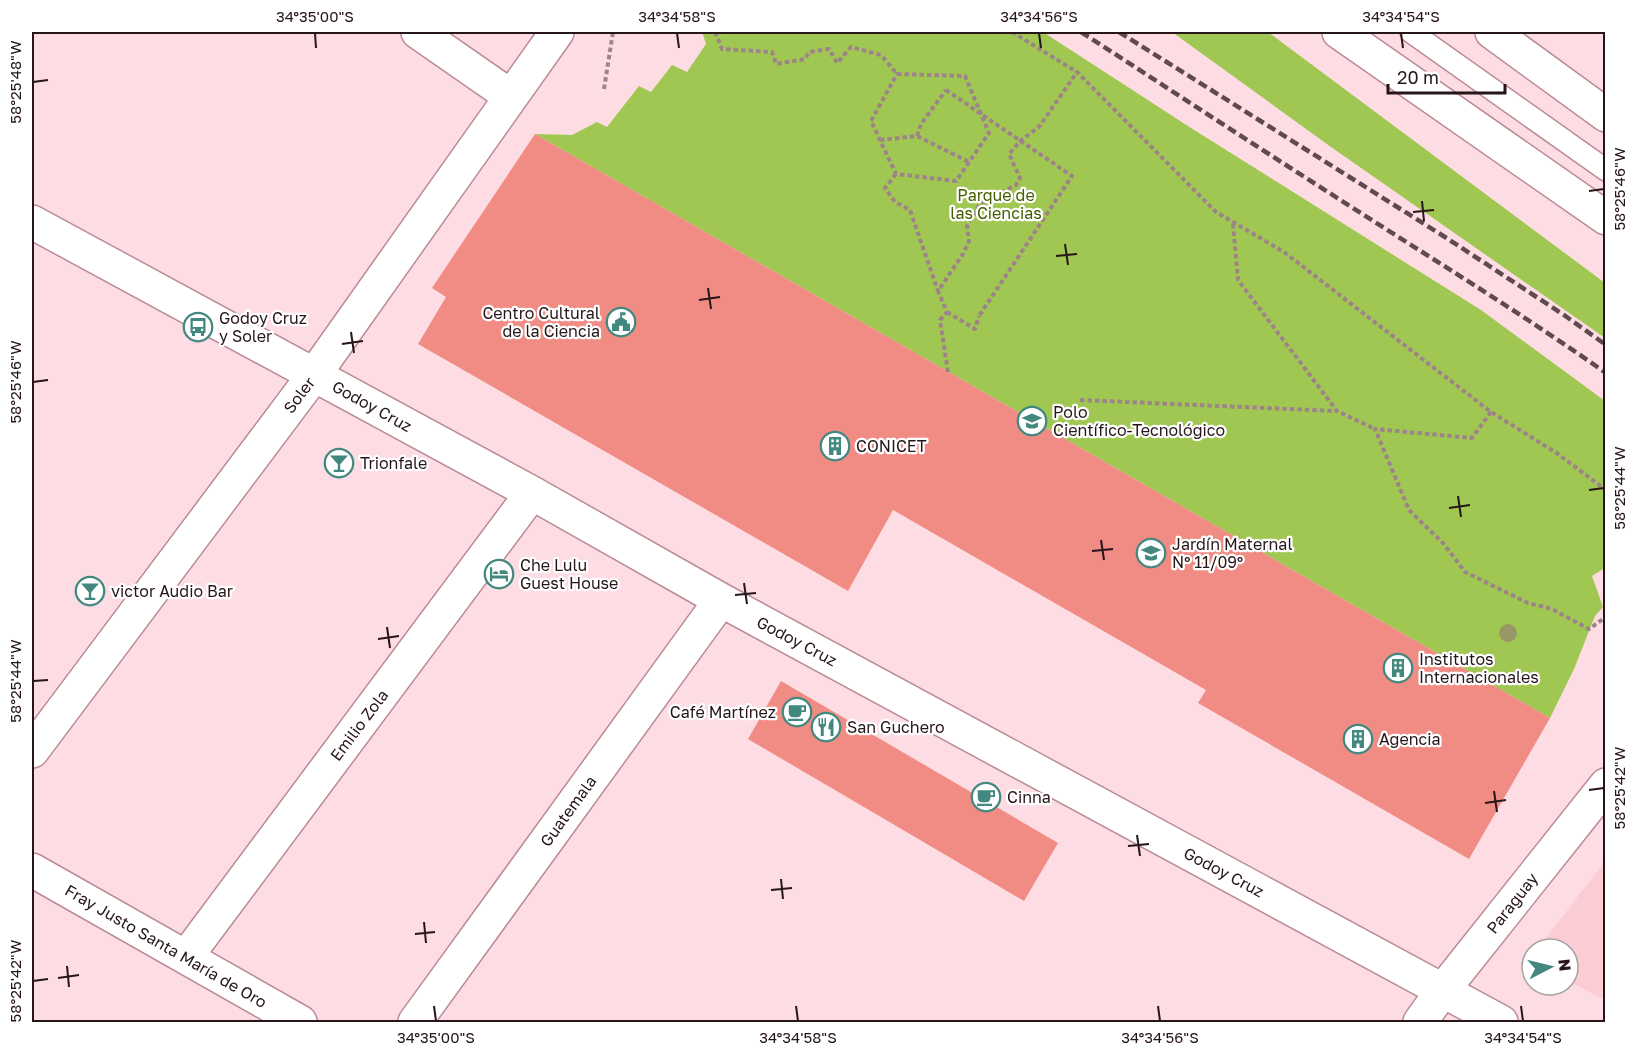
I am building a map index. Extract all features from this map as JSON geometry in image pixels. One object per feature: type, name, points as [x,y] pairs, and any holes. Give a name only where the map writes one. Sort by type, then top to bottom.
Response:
[{"type":"street","points":[[417,32],[510,96]]},
{"type":"street","name":"Soler","points":[[32,751],[314,375],[557,32]]},
{"type":"street","points":[[1339,32],[1605,218]]},
{"type":"street","points":[[1492,32],[1605,115]]},
{"type":"street","name":"Godoy Cruz","points":[[32,222],[532,493],[721,600],[1501,1023]]},
{"type":"street","name":"Emilio Zola","points":[[186,957],[532,493]]},
{"type":"street","name":"Guatemala","points":[[415,1023],[721,600]]},
{"type":"street","name":"Paraguay","points":[[1420,1023],[1443,990],[1605,785]]},
{"type":"street","name":"Fray Justo Santa María de Oro","points":[[32,870],[300,1023]]},
{"type":"lane","points":[[1411,32],[1605,170]]},
{"type":"path","points":[[604,89],[613,32]]},
{"type":"path","points":[[715,32],[722,49],[772,52],[776,64],[805,58],[809,52],[829,49],[837,63],[851,48],[881,55],[897,74],[966,75],[990,133],[956,181],[896,174]]},
{"type":"path","points":[[1012,32],[1077,72],[1216,212],[1284,252],[1491,412],[1558,454],[1605,490]]},
{"type":"path","points":[[938,291],[963,254],[969,241],[967,225],[981,203],[1016,185],[1020,178],[1009,154],[1020,141],[1039,127],[1077,72]]},
{"type":"path","points":[[896,174],[871,120],[897,74]]},
{"type":"path","points":[[896,174],[885,188],[895,202],[910,210],[947,312],[975,329],[979,315],[1072,176],[946,90],[921,124],[917,136]]},
{"type":"path","points":[[880,140],[917,136],[969,162]]},
{"type":"path","points":[[1233,224],[1238,280],[1337,411]]},
{"type":"path","points":[[947,312],[940,320],[948,372]]},
{"type":"path","points":[[1080,400],[1337,411],[1375,429],[1472,438],[1491,412]]},
{"type":"path","points":[[1375,429],[1409,510],[1443,543],[1465,572],[1528,603],[1552,609],[1589,629],[1605,617]]},
{"type":"shaded area","points":[[1605,861],[1605,1000],[1580,987],[1580,937],[1547,937]]},
{"type":"green space","name":"Parque de las Ciencias","points":[[702,32],[1043,32],[1481,310],[1605,401],[1605,568],[1592,576],[1603,607],[1595,616],[1574,669],[1550,718],[535,134],[572,135],[597,122],[607,127],[639,86],[651,92],[672,65],[687,72],[706,44]]},
{"type":"green space","points":[[1172,32],[1268,32],[1605,283],[1605,338],[1331,147]]},
{"type":"building","points":[[535,134],[1550,718],[1469,859],[1198,703],[1206,690],[893,510],[848,591],[418,344],[446,297],[432,288]]},
{"type":"building","points":[[781,681],[1058,843],[1024,901],[748,739]]},
{"type":"railway","points":[[1081,32],[1503,303],[1606,373]]},
{"type":"railway","points":[[1119,32],[1445,237],[1606,345]]},
{"type":"place","name":"Centro Cultural de la Ciencia","points":[[621,322]]},
{"type":"place","name":"Godoy Cruz y Soler","points":[[198,327]]},
{"type":"place","name":"Polo Científico-Tecnológico","points":[[1032,421]]},
{"type":"place","name":"CONICET","points":[[835,446]]},
{"type":"place","name":"Trionfale","points":[[339,463]]},
{"type":"place","name":"Jardín Maternal Nº 11/09º","points":[[1151,553]]},
{"type":"place","name":"Che Lulu Guest House","points":[[499,574]]},
{"type":"place","name":"victor Audio Bar","points":[[90,591]]},
{"type":"place","name":"Institutos Internacionales","points":[[1398,668]]},
{"type":"place","name":"Café Martínez","points":[[797,712]]},
{"type":"place","name":"San Guchero","points":[[826,727]]},
{"type":"place","name":"Agencia","points":[[1358,739]]},
{"type":"place","name":"Cinna","points":[[986,797]]}]
